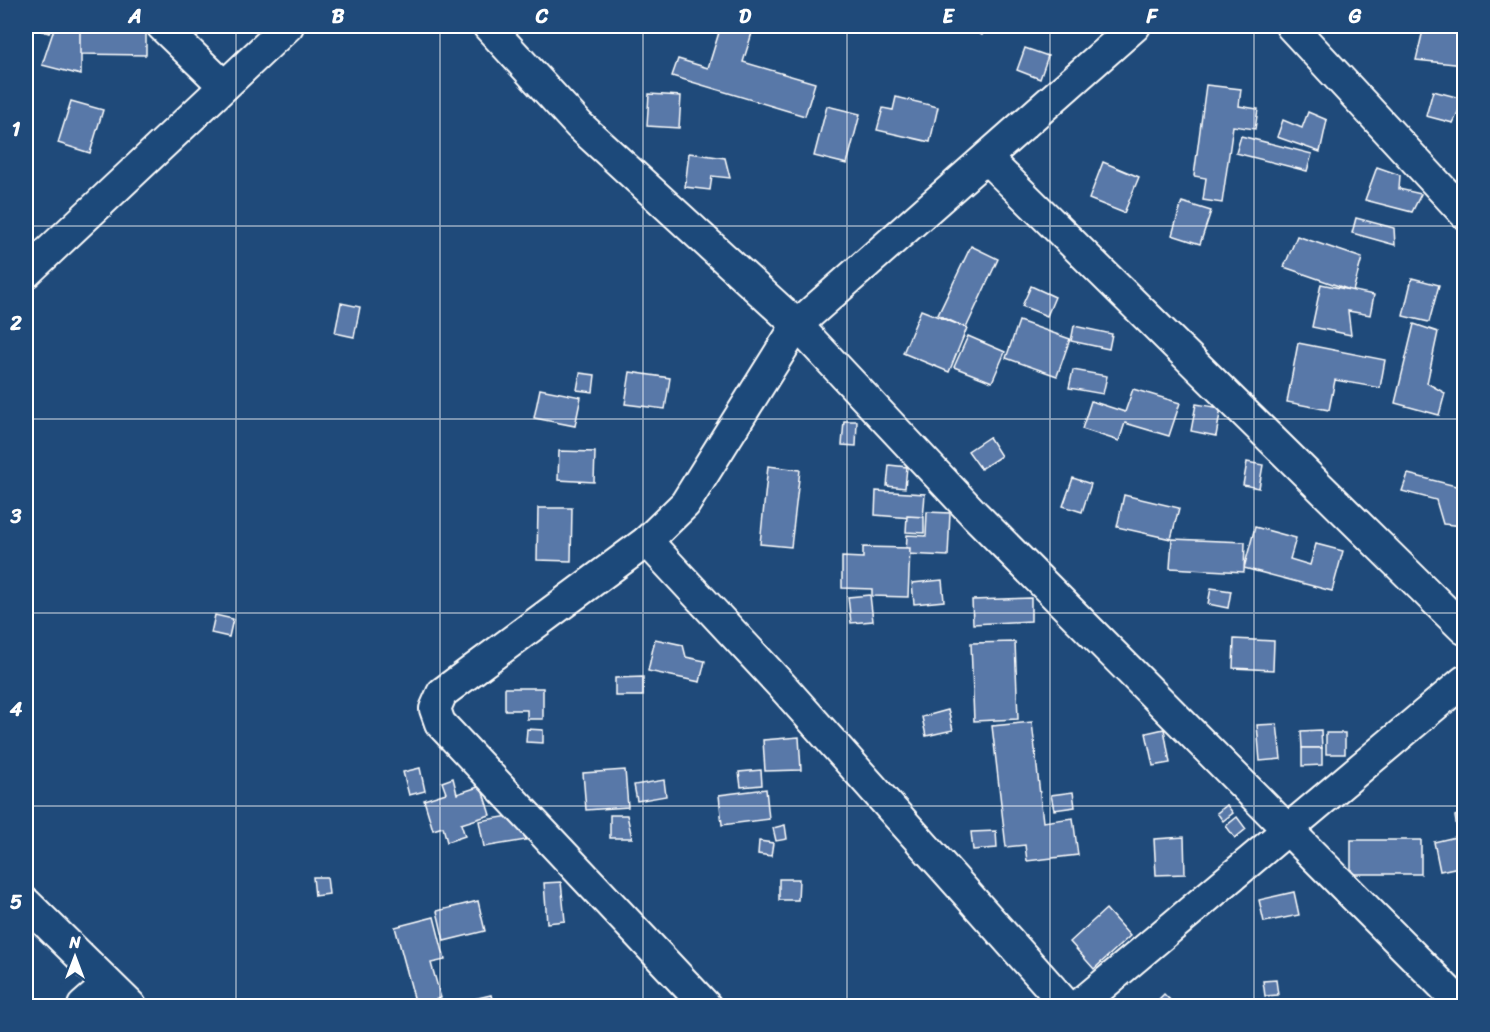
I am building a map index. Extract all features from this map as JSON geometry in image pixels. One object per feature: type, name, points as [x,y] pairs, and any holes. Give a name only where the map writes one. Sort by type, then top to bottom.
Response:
[{"type":"street","points":[[162,26],[224,86]]},
{"type":"street","points":[[28,266],[288,26]]},
{"type":"street","points":[[488,26],[579,125],[797,325],[975,515],[1463,1006]]},
{"type":"street","points":[[706,1006],[440,723],[435,709],[442,693],[646,541],[685,504],[797,325],[1135,26]]},
{"type":"street","points":[[1291,26],[1464,213]]},
{"type":"street","points":[[987,159],[1464,629]]},
{"type":"street","points":[[646,541],[783,687],[1067,1006]]},
{"type":"street","points":[[1078,1006],[1464,681]]},
{"type":"street","points":[[26,903],[131,1006]]},
{"type":"street","points":[[83,1006],[108,984]]},
{"type":"building","points":[[28,26],[53,26],[49,33]]},
{"type":"building","points":[[55,26],[81,26],[81,75],[42,65]]},
{"type":"building","points":[[80,26],[146,26],[146,55],[80,54]]},
{"type":"building","points":[[721,26],[752,33],[743,62],[815,83],[805,116],[672,76],[678,59],[708,68]]},
{"type":"building","points":[[962,26],[986,26],[982,35]]},
{"type":"building","points":[[1424,26],[1464,26],[1464,65],[1416,60]]},
{"type":"building","points":[[1025,48],[1048,56],[1040,79],[1017,70]]},
{"type":"building","points":[[1206,85],[1241,89],[1239,106],[1258,109],[1255,129],[1233,126],[1222,203],[1203,200],[1206,178],[1194,176]]},
{"type":"building","points":[[1433,91],[1464,99],[1453,123],[1426,116]]},
{"type":"building","points":[[649,94],[681,96],[679,128],[647,126]]},
{"type":"building","points":[[896,97],[938,107],[930,142],[877,130],[883,108],[893,110]]},
{"type":"building","points":[[71,101],[103,110],[90,153],[58,143]]},
{"type":"building","points":[[827,106],[860,114],[847,164],[814,156]]},
{"type":"building","points":[[1308,112],[1327,120],[1320,152],[1277,137],[1283,120],[1302,128]]},
{"type":"building","points":[[1241,136],[1312,154],[1307,171],[1236,153]]},
{"type":"building","points":[[689,153],[725,158],[730,178],[712,176],[710,190],[685,187]]},
{"type":"building","points":[[1103,162],[1139,177],[1124,213],[1089,199]]},
{"type":"building","points":[[1377,167],[1400,175],[1399,189],[1421,194],[1412,212],[1365,200]]},
{"type":"building","points":[[1182,202],[1211,211],[1200,244],[1172,235]]},
{"type":"building","points":[[1356,218],[1394,228],[1395,245],[1352,233]]},
{"type":"building","points":[[1297,236],[1362,258],[1353,291],[1284,267]]},
{"type":"building","points":[[971,246],[998,259],[966,328],[938,315]]},
{"type":"building","points":[[1412,278],[1439,285],[1429,322],[1403,316]]},
{"type":"building","points":[[1321,284],[1374,295],[1370,315],[1348,311],[1351,335],[1312,327]]},
{"type":"building","points":[[1031,286],[1055,297],[1047,316],[1022,306]]},
{"type":"building","points":[[341,303],[360,307],[354,337],[335,333]]},
{"type":"building","points":[[921,310],[967,328],[949,372],[903,353]]},
{"type":"building","points":[[1019,321],[1070,339],[1057,376],[1006,358]]},
{"type":"building","points":[[1414,324],[1438,332],[1427,383],[1445,393],[1439,415],[1395,403]]},
{"type":"building","points":[[1074,326],[1112,334],[1109,349],[1071,341]]},
{"type":"building","points":[[968,336],[1005,352],[992,382],[954,367]]},
{"type":"building","points":[[1298,343],[1385,360],[1380,388],[1335,380],[1329,410],[1287,402]]},
{"type":"building","points":[[1073,370],[1107,376],[1103,394],[1069,388]]},
{"type":"building","points":[[630,372],[670,378],[665,409],[625,404]]},
{"type":"building","points":[[580,373],[595,375],[593,392],[577,390]]},
{"type":"building","points":[[540,389],[581,397],[575,426],[534,418]]},
{"type":"building","points":[[1133,389],[1180,403],[1169,436],[1125,423],[1119,441],[1082,429],[1091,401],[1125,412]]},
{"type":"building","points":[[1196,404],[1221,408],[1216,436],[1191,431]]},
{"type":"building","points":[[844,421],[857,421],[856,446],[842,445]]},
{"type":"building","points":[[989,437],[1001,456],[981,469],[968,451]]},
{"type":"building","points":[[559,451],[595,452],[594,482],[558,480]]},
{"type":"building","points":[[1247,462],[1263,465],[1259,488],[1243,485]]},
{"type":"building","points":[[889,465],[907,467],[905,488],[887,486]]},
{"type":"building","points":[[768,466],[800,470],[791,547],[760,544]]},
{"type":"building","points":[[1408,474],[1464,488],[1464,526],[1443,524],[1436,500],[1402,491]]},
{"type":"building","points":[[1073,478],[1091,484],[1082,512],[1063,506]]},
{"type":"building","points":[[876,491],[925,494],[923,519],[875,515]]},
{"type":"building","points":[[1124,495],[1179,508],[1171,539],[1117,527]]},
{"type":"building","points":[[538,508],[572,508],[571,561],[537,560]]},
{"type":"building","points":[[927,512],[950,513],[948,556],[906,554],[907,535],[926,536]]},
{"type":"building","points":[[907,516],[924,517],[924,533],[906,532]]},
{"type":"building","points":[[1255,527],[1296,538],[1290,559],[1310,565],[1316,544],[1343,551],[1332,591],[1244,568]]},
{"type":"building","points":[[1172,539],[1245,542],[1244,572],[1170,568]]},
{"type":"building","points":[[863,547],[910,548],[908,597],[872,596],[872,589],[842,588],[842,557],[863,558]]},
{"type":"building","points":[[942,580],[944,601],[914,604],[912,583]]},
{"type":"building","points":[[1211,588],[1231,591],[1228,608],[1208,604]]},
{"type":"building","points":[[870,595],[873,621],[851,623],[848,597]]},
{"type":"building","points":[[1031,598],[1031,621],[973,624],[972,600]]},
{"type":"building","points":[[215,615],[233,619],[229,637],[211,633]]},
{"type":"building","points":[[655,639],[683,645],[686,657],[705,661],[700,682],[648,671]]},
{"type":"building","points":[[1234,639],[1274,641],[1273,670],[1233,668]]},
{"type":"building","points":[[1015,642],[1018,719],[974,721],[971,643]]},
{"type":"building","points":[[643,677],[643,696],[615,696],[615,678]]},
{"type":"building","points":[[505,688],[543,688],[543,719],[527,719],[527,710],[505,710]]},
{"type":"building","points":[[948,710],[953,730],[926,736],[922,717]]},
{"type":"building","points":[[1032,722],[1043,822],[1073,818],[1078,855],[1027,861],[1025,845],[1006,847],[992,726]]},
{"type":"building","points":[[1277,724],[1281,759],[1260,761],[1257,725]]},
{"type":"building","points":[[527,729],[543,730],[543,743],[526,742]]},
{"type":"building","points":[[1164,729],[1170,763],[1153,766],[1146,733]]},
{"type":"building","points":[[1321,730],[1322,748],[1302,748],[1301,731]]},
{"type":"building","points":[[1326,733],[1345,733],[1345,754],[1326,754]]},
{"type":"building","points":[[799,737],[801,770],[765,771],[763,740]]},
{"type":"building","points":[[1302,748],[1322,748],[1322,765],[1302,766]]},
{"type":"building","points":[[420,768],[425,791],[409,795],[403,772]]},
{"type":"building","points":[[625,770],[628,807],[586,810],[583,773]]},
{"type":"building","points":[[761,770],[762,785],[741,787],[739,772]]},
{"type":"building","points":[[453,778],[457,794],[481,786],[490,815],[461,824],[465,836],[447,842],[443,827],[433,830],[424,800],[446,793],[442,782]]},
{"type":"building","points":[[664,780],[666,796],[637,801],[634,785]]},
{"type":"building","points":[[766,789],[769,819],[722,825],[719,795]]},
{"type":"building","points":[[1073,792],[1075,807],[1054,810],[1051,795]]},
{"type":"building","points":[[1227,805],[1233,813],[1223,821],[1217,813]]},
{"type":"building","points":[[1464,812],[1464,829],[1457,829],[1455,816]]},
{"type":"building","points":[[521,814],[526,840],[484,847],[479,821]]},
{"type":"building","points":[[610,815],[627,815],[632,838],[610,838]]},
{"type":"building","points":[[1237,817],[1246,829],[1235,838],[1226,826]]},
{"type":"building","points":[[785,825],[787,839],[776,841],[773,828]]},
{"type":"building","points":[[996,831],[997,848],[973,850],[971,832]]},
{"type":"building","points":[[1464,835],[1464,866],[1440,871],[1434,842]]},
{"type":"building","points":[[1184,837],[1185,874],[1156,875],[1154,839]]},
{"type":"building","points":[[1351,840],[1421,840],[1421,874],[1351,874]]},
{"type":"building","points":[[759,841],[773,843],[771,856],[758,854]]},
{"type":"building","points":[[313,877],[327,877],[329,894],[315,896]]},
{"type":"building","points":[[779,879],[799,879],[798,900],[779,900]]},
{"type":"building","points":[[561,882],[565,921],[547,923],[544,883]]},
{"type":"building","points":[[1294,892],[1299,915],[1264,922],[1259,900]]},
{"type":"building","points":[[478,901],[485,931],[444,941],[437,911]]},
{"type":"building","points":[[1106,909],[1130,936],[1094,969],[1070,942]]},
{"type":"building","points":[[434,917],[445,960],[431,963],[441,998],[416,1005],[395,927]]},
{"type":"building","points":[[1276,980],[1278,995],[1265,996],[1263,981]]},
{"type":"building","points":[[1164,994],[1176,1006],[1152,1006]]},
{"type":"building","points":[[491,995],[494,1006],[444,1006]]}]
